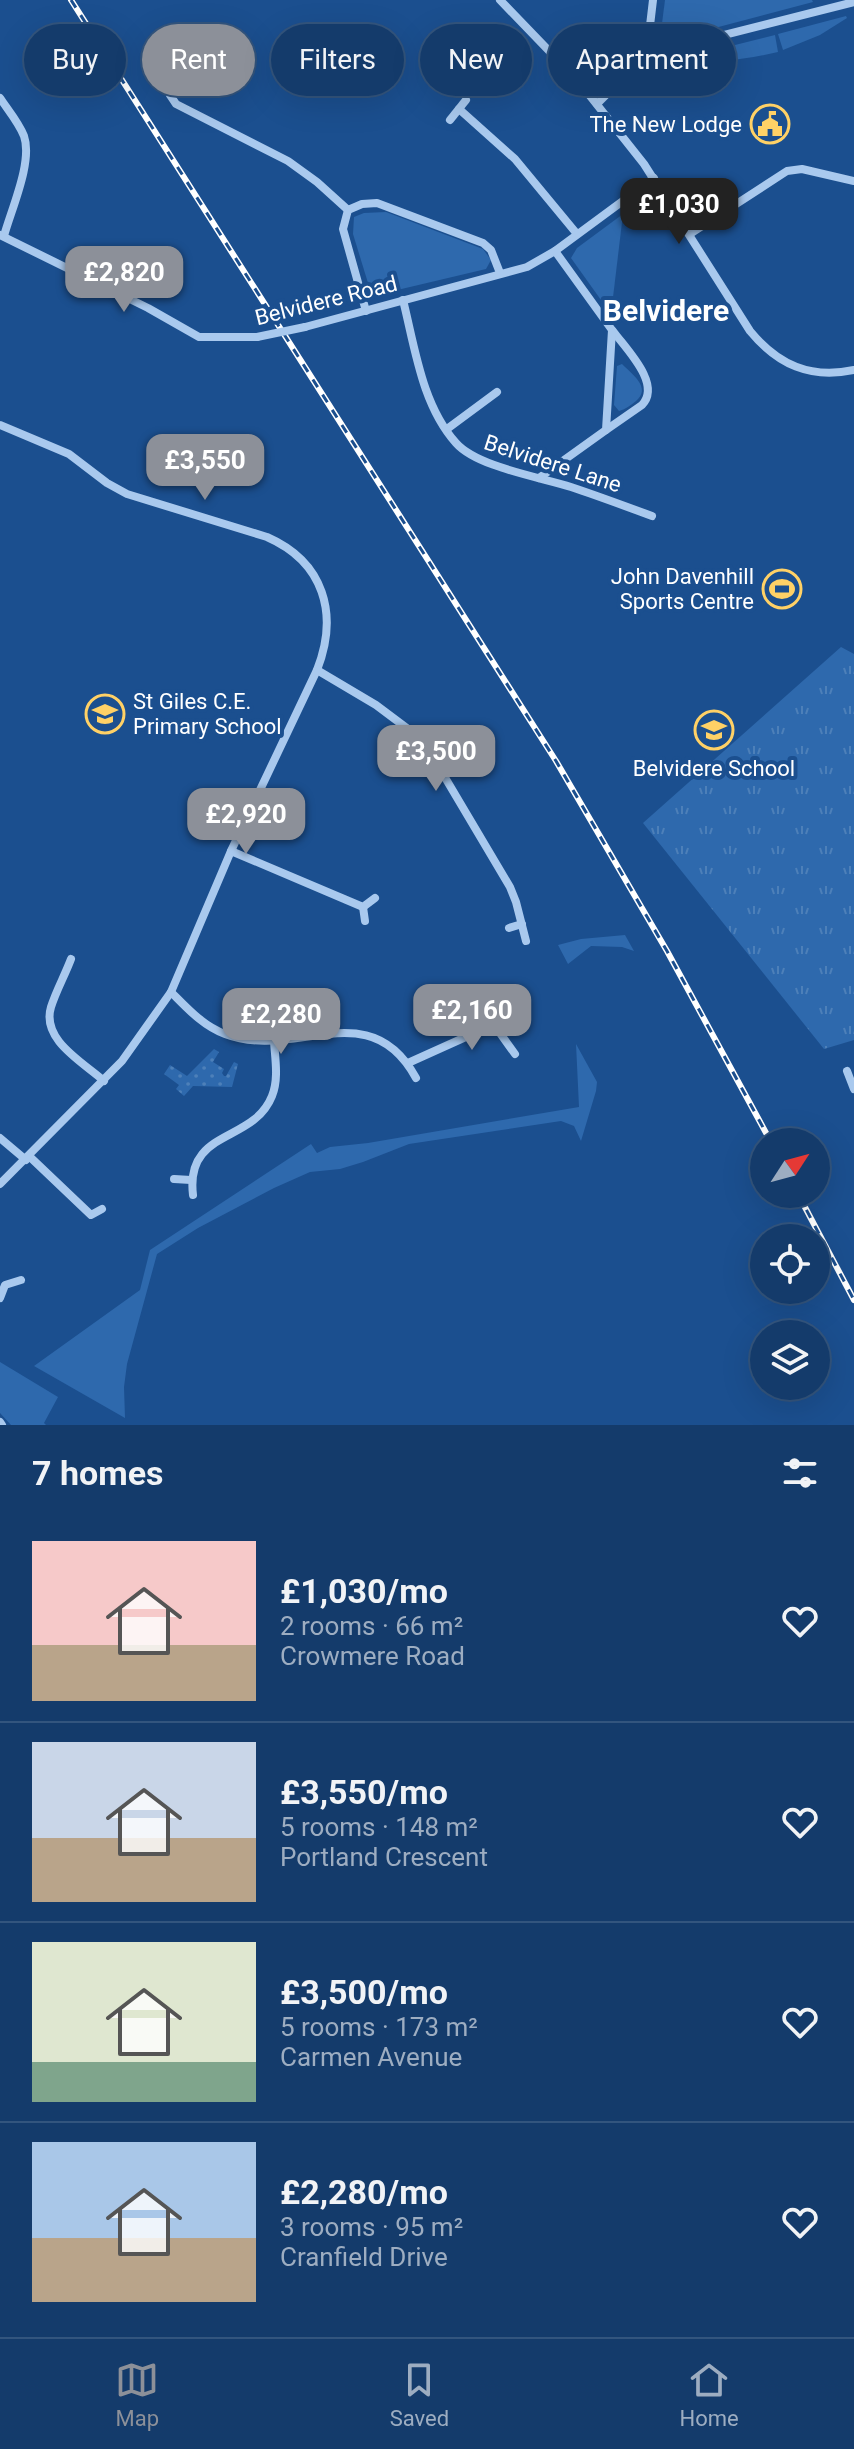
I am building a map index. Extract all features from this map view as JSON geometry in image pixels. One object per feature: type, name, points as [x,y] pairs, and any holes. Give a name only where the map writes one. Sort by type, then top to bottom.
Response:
[{"type":"street","points":[[500,0],[597,104],[654,178],[750,331],[771,354],[797,368],[823,373],[854,370]]},
{"type":"street","points":[[650,24],[653,0]]},
{"type":"street","points":[[736,29],[831,3],[854,2]]},
{"type":"street","points":[[171,96],[176,104],[288,161],[348,210]]},
{"type":"street","points":[[597,104],[605,96]]},
{"type":"street","points":[[0,98],[23,132],[27,149],[26,163],[2,235]]},
{"type":"street","points":[[450,120],[466,100]]},
{"type":"street","points":[[459,109],[515,159],[577,234]]},
{"type":"street","points":[[690,234],[787,171],[802,169],[854,181]]},
{"type":"street","name":"Belvidere Road","points":[[2,235],[199,337],[257,337],[527,267],[555,251],[654,178]]},
{"type":"street","points":[[348,210],[362,204],[377,203],[483,243],[491,250],[500,273]]},
{"type":"street","points":[[348,210],[343,229],[366,311]]},
{"type":"street","points":[[539,478],[642,405],[650,390],[646,377],[555,251]]},
{"type":"street","name":"Belvidere Lane","points":[[403,300],[427,391],[434,409],[457,444],[471,456],[652,516]]},
{"type":"street","points":[[606,430],[612,330]]},
{"type":"street","points":[[447,429],[497,392]]},
{"type":"street","points":[[0,425],[69,454],[127,494],[283,544],[308,566],[318,583],[324,598],[328,634],[325,652],[231,851],[171,992],[142,1036],[104,1081],[0,1184]]},
{"type":"street","points":[[317,670],[399,720],[425,747],[510,887],[526,941]]},
{"type":"street","points":[[231,851],[363,907]]},
{"type":"street","points":[[363,907],[375,898]]},
{"type":"street","points":[[363,907],[365,921]]},
{"type":"street","points":[[509,928],[522,924]]},
{"type":"street","points":[[71,959],[50,1009],[49,1022],[61,1044],[104,1081]]},
{"type":"street","points":[[66,971],[78,977]]},
{"type":"street","points":[[171,992],[212,1029],[242,1038],[274,1041],[347,1032],[378,1038],[401,1053],[416,1078]]},
{"type":"street","points":[[408,1063],[459,1041],[514,1005]]},
{"type":"street","points":[[492,1022],[515,1054]]},
{"type":"street","points":[[193,1195],[191,1180],[203,1151],[254,1118],[272,1098],[276,1069],[274,1041]]},
{"type":"street","points":[[847,1071],[854,1089]]},
{"type":"street","points":[[0,1138],[28,1158],[91,1215]]},
{"type":"street","points":[[174,1179],[191,1180]]},
{"type":"street","points":[[86,1225],[91,1215],[102,1209]]},
{"type":"street","points":[[0,1298],[3,1282],[21,1280]]},
{"type":"green space","points":[[665,0],[813,2],[730,24],[662,24]]},
{"type":"green space","points":[[846,16],[820,35],[783,50],[778,34]]},
{"type":"green space","points":[[775,35],[778,52],[736,59],[736,45]]},
{"type":"green space","points":[[386,212],[483,249],[491,260],[486,269],[372,296],[353,234],[354,217],[364,213]]},
{"type":"green space","points":[[623,214],[611,314],[571,258],[577,248]]},
{"type":"green space","points":[[622,364],[639,381],[642,391],[636,401],[619,411],[614,405],[617,366]]},
{"type":"green space","points":[[841,647],[854,654],[854,1040],[824,1049],[643,823]]},
{"type":"green space","points":[[625,935],[634,951],[622,947],[591,946],[568,964],[558,945],[581,939]]},
{"type":"green space","points":[[576,1044],[597,1082],[581,1141],[574,1126],[561,1121],[409,1144],[340,1169],[310,1172],[198,1228],[157,1254],[127,1364],[125,1418],[34,1366],[140,1290],[150,1250],[311,1144],[317,1153],[330,1147],[579,1107]]},
{"type":"green space","points":[[214,1049],[219,1052],[213,1062],[224,1069],[224,1076],[234,1062],[238,1064],[232,1087],[193,1086],[184,1096],[176,1089],[179,1085],[164,1074],[170,1065],[187,1076]]},
{"type":"green space","points":[[0,1362],[58,1397],[44,1423],[46,1425],[11,1425],[0,1413]]},
{"type":"railway","points":[[71,0],[556,761],[667,951],[763,1128]]},
{"type":"railway","points":[[805,1208],[854,1300]]},
{"type":"place","name":"The New Lodge","points":[[770,124]]},
{"type":"place","name":"John Davenhill Sports Centre","points":[[782,589]]},
{"type":"place","name":"St Giles C.E. Primary School","points":[[105,714]]},
{"type":"place","name":"Belvidere School","points":[[714,730]]},
{"type":"district","name":"Belvidere","points":[[666,311]]}]
